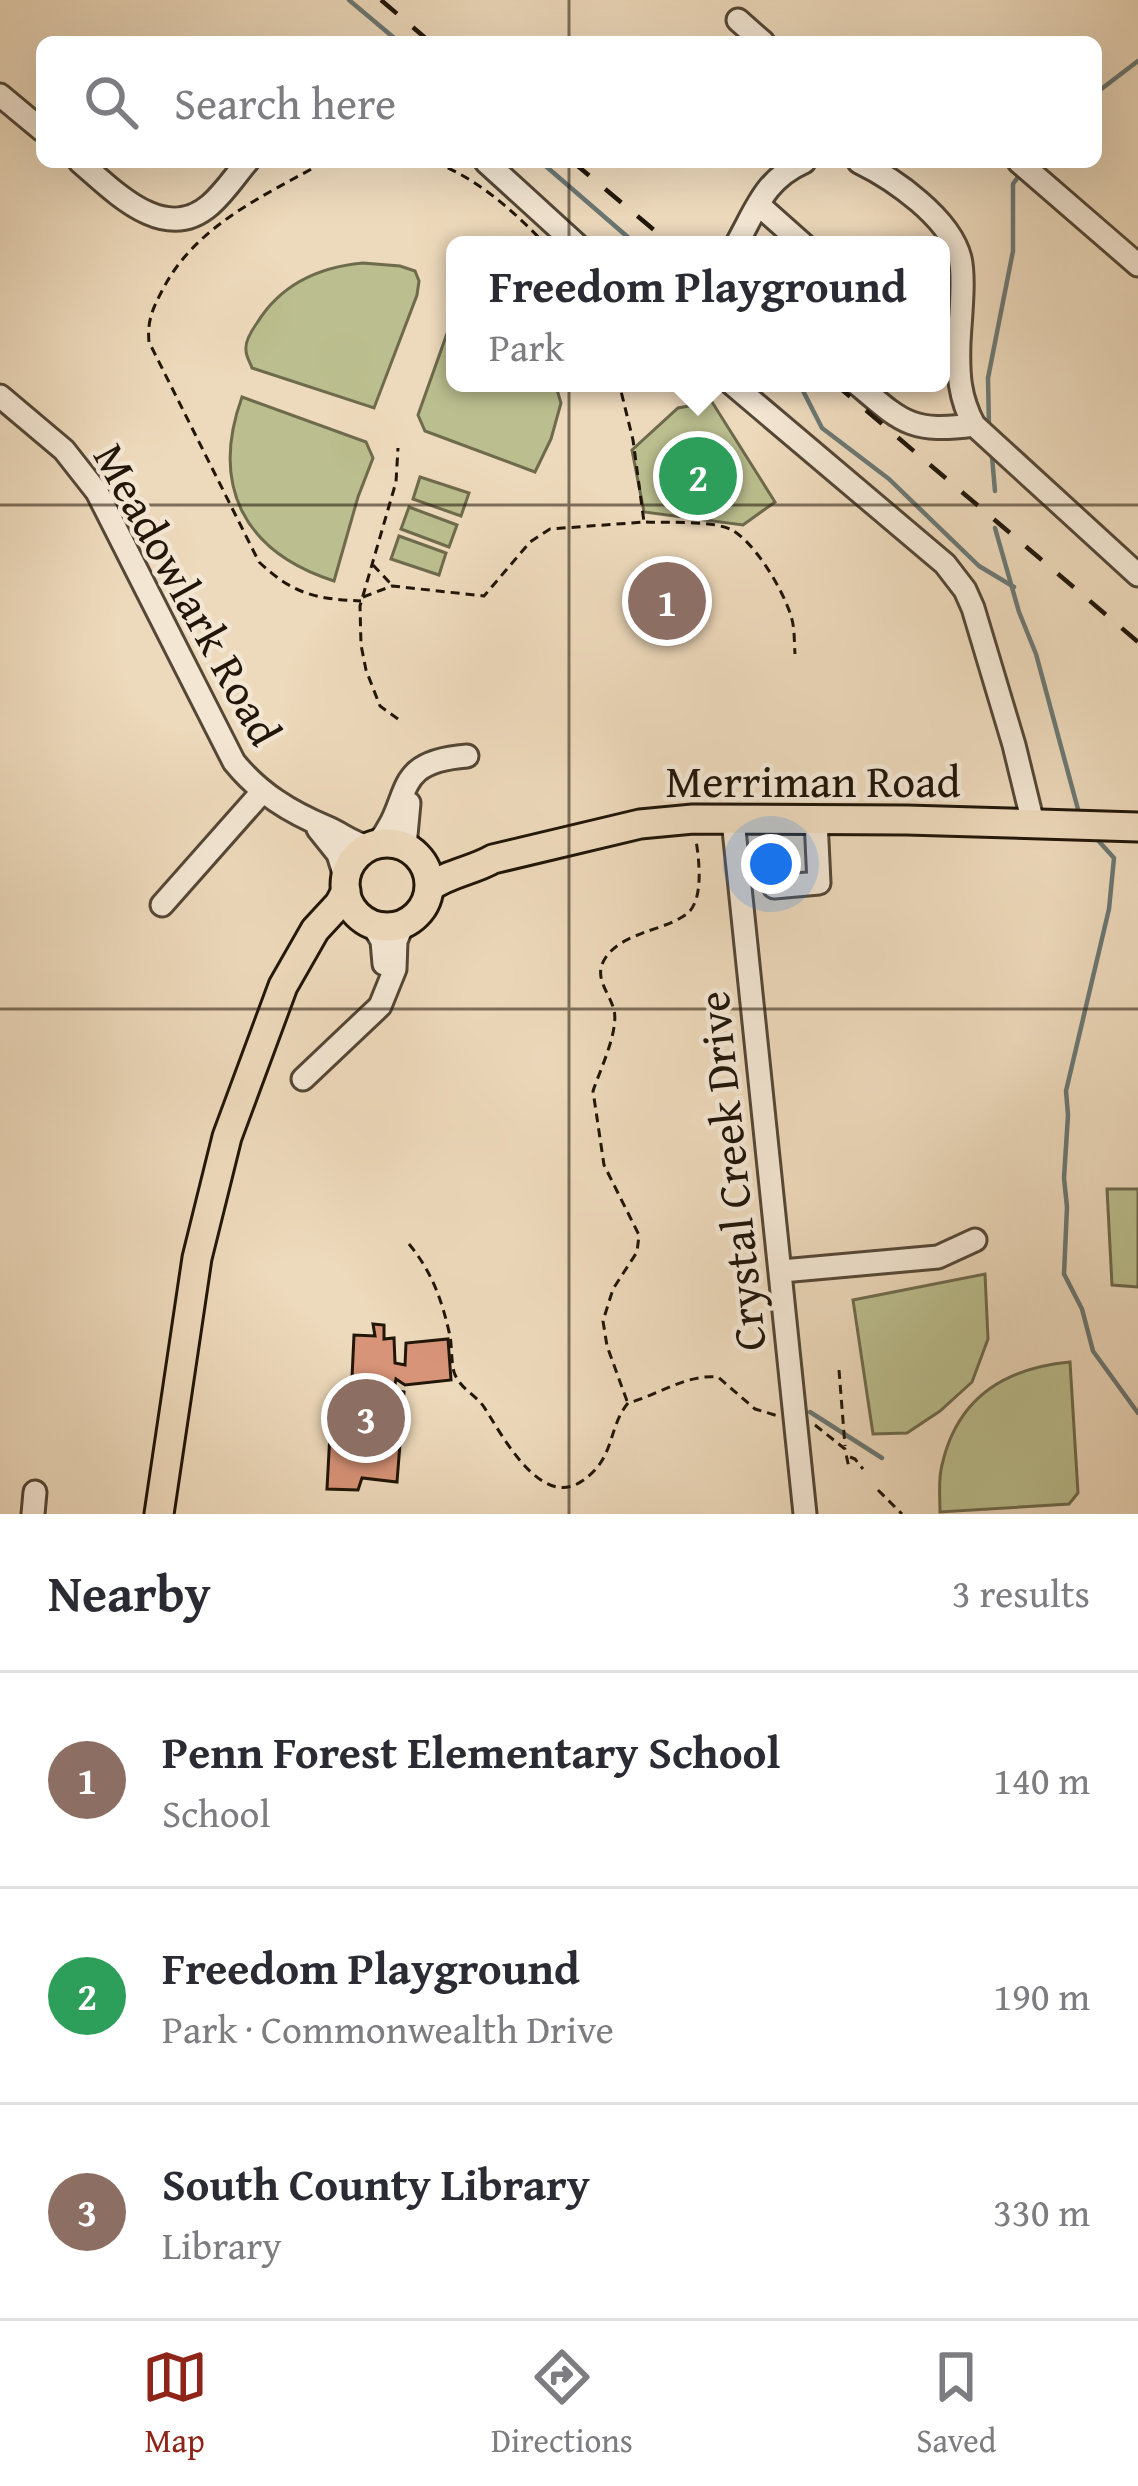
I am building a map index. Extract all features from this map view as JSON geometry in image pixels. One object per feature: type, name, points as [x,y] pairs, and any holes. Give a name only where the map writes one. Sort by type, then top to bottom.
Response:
[{"type":"main road","name":"Merriman Road","points":[[401,857],[441,879],[493,859],[640,824],[694,819],[1138,827]]},
{"type":"main road","points":[[159,1514],[189,1306],[214,1183],[275,1006],[315,930],[339,904],[353,861],[401,857],[422,909],[393,927],[341,923],[310,941]]},
{"type":"main road","points":[[346,886],[352,908],[369,922]]},
{"type":"street","points":[[739,20],[756,36]]},
{"type":"street","points":[[0,95],[36,125]]},
{"type":"street","points":[[88,168],[144,213],[171,220],[211,205],[243,168]]},
{"type":"street","points":[[493,168],[567,236]]},
{"type":"street","points":[[741,236],[772,181],[792,168]]},
{"type":"street","points":[[869,168],[902,187],[948,236]]},
{"type":"street","points":[[1025,168],[1138,265]]},
{"type":"street","points":[[758,205],[794,236]]},
{"type":"street","points":[[950,239],[962,269],[960,396]]},
{"type":"street","points":[[950,386],[974,425],[1138,575]]},
{"type":"street","points":[[742,392],[945,565],[965,590],[1034,823]]},
{"type":"street","points":[[867,392],[908,423],[940,429],[974,425]]},
{"type":"street","name":"Meadowlark Road","points":[[0,396],[64,450],[97,492],[234,762],[262,792],[314,824],[353,843],[401,857]]},
{"type":"street","points":[[401,857],[408,785],[415,772],[443,758],[467,756]]},
{"type":"street","points":[[162,905],[262,792]]},
{"type":"street","name":"Crystal Creek Drive","points":[[733,820],[806,1514]]},
{"type":"street","points":[[771,851],[774,887],[819,883],[816,820]]},
{"type":"street","name":"Meadowlark Road","points":[[314,824],[338,854],[346,886]]},
{"type":"street","points":[[369,922],[380,934],[390,981]]},
{"type":"street","points":[[303,1079],[370,1019],[387,995],[403,924]]},
{"type":"street","points":[[782,1271],[938,1257],[975,1240]]},
{"type":"path","points":[[313,168],[205,234],[174,268],[147,319],[148,342],[259,562],[281,582],[322,600],[362,599],[392,586],[484,596],[530,542],[550,529],[644,522],[719,526],[743,539],[778,586],[793,621],[795,655]]},
{"type":"path","points":[[450,168],[487,191],[536,236]]},
{"type":"path","points":[[621,392],[644,522]]},
{"type":"path","points":[[398,448],[396,482],[362,599],[361,645],[380,706],[398,718]]},
{"type":"path","points":[[372,564],[392,586]]},
{"type":"path","points":[[628,1403],[603,1321],[614,1289],[637,1252],[639,1235],[604,1166],[593,1102],[615,1019],[601,982],[601,968],[608,954],[624,941],[692,908],[699,873],[694,819]]},
{"type":"path","points":[[409,1244],[440,1293],[460,1385],[478,1400],[530,1473],[558,1488],[572,1488],[602,1462],[628,1403],[690,1379],[713,1376],[765,1414],[806,1417],[845,1446]]},
{"type":"path","points":[[839,1370],[849,1468]]},
{"type":"path","points":[[848,1457],[863,1469]]},
{"type":"path","points":[[878,1490],[902,1514]]},
{"type":"green space","points":[[363,263],[400,266],[415,271],[419,281],[374,408],[252,368],[246,353],[248,340],[278,298],[316,273]]},
{"type":"green space","points":[[446,336],[446,392],[558,392],[561,403],[535,472],[425,431],[418,415]]},
{"type":"green space","points":[[242,397],[366,442],[373,458],[334,581],[277,553],[242,511],[230,459]]},
{"type":"green space","points":[[712,402],[775,502],[743,525],[644,512],[632,450],[678,408]]},
{"type":"green space","points":[[420,477],[469,493],[461,516],[413,499]]},
{"type":"green space","points":[[409,507],[457,525],[449,547],[401,529]]},
{"type":"green space","points":[[399,536],[446,553],[439,575],[391,559]]},
{"type":"green space","points":[[1107,1189],[1138,1189],[1138,1287],[1112,1285]]},
{"type":"green space","points":[[985,1274],[988,1339],[972,1382],[907,1433],[873,1434],[853,1300]]},
{"type":"green space","points":[[1070,1362],[1078,1493],[1069,1504],[940,1512],[942,1465],[959,1421],[972,1405],[987,1391],[1025,1371]]},
{"type":"building","points":[[373,1324],[384,1325],[384,1339],[394,1338],[395,1363],[405,1365],[406,1343],[448,1339],[451,1380],[405,1385],[396,1379],[394,1390],[404,1392],[397,1482],[362,1478],[358,1490],[327,1489],[328,1404],[336,1402],[338,1390],[355,1390],[354,1335],[375,1336]]},
{"type":"waterway","points":[[349,0],[392,36]]},
{"type":"waterway","points":[[1102,88],[1138,61]]},
{"type":"waterway","points":[[548,168],[627,236]]},
{"type":"waterway","points":[[989,427],[988,378],[1013,251],[1013,184],[1018,177]]},
{"type":"waterway","points":[[804,392],[822,428],[889,479],[979,566],[1014,587]]},
{"type":"waterway","points":[[992,457],[995,491]]},
{"type":"waterway","points":[[995,528],[1036,654],[1079,813]]},
{"type":"waterway","points":[[1095,837],[1114,858],[1109,909],[1066,1091],[1064,1274],[1082,1309],[1093,1351],[1138,1413]]},
{"type":"waterway","points":[[810,1412],[882,1458]]},
{"type":"railway","points":[[381,0],[423,36]]},
{"type":"railway","points":[[580,168],[661,236]]},
{"type":"railway","points":[[845,392],[1138,642]]},
{"type":"place","name":"Freedom Playground","points":[[698,476]]},
{"type":"place","name":"Penn Forest Elementary School","points":[[667,601]]},
{"type":"place","name":"South County Library","points":[[366,1418]]}]
